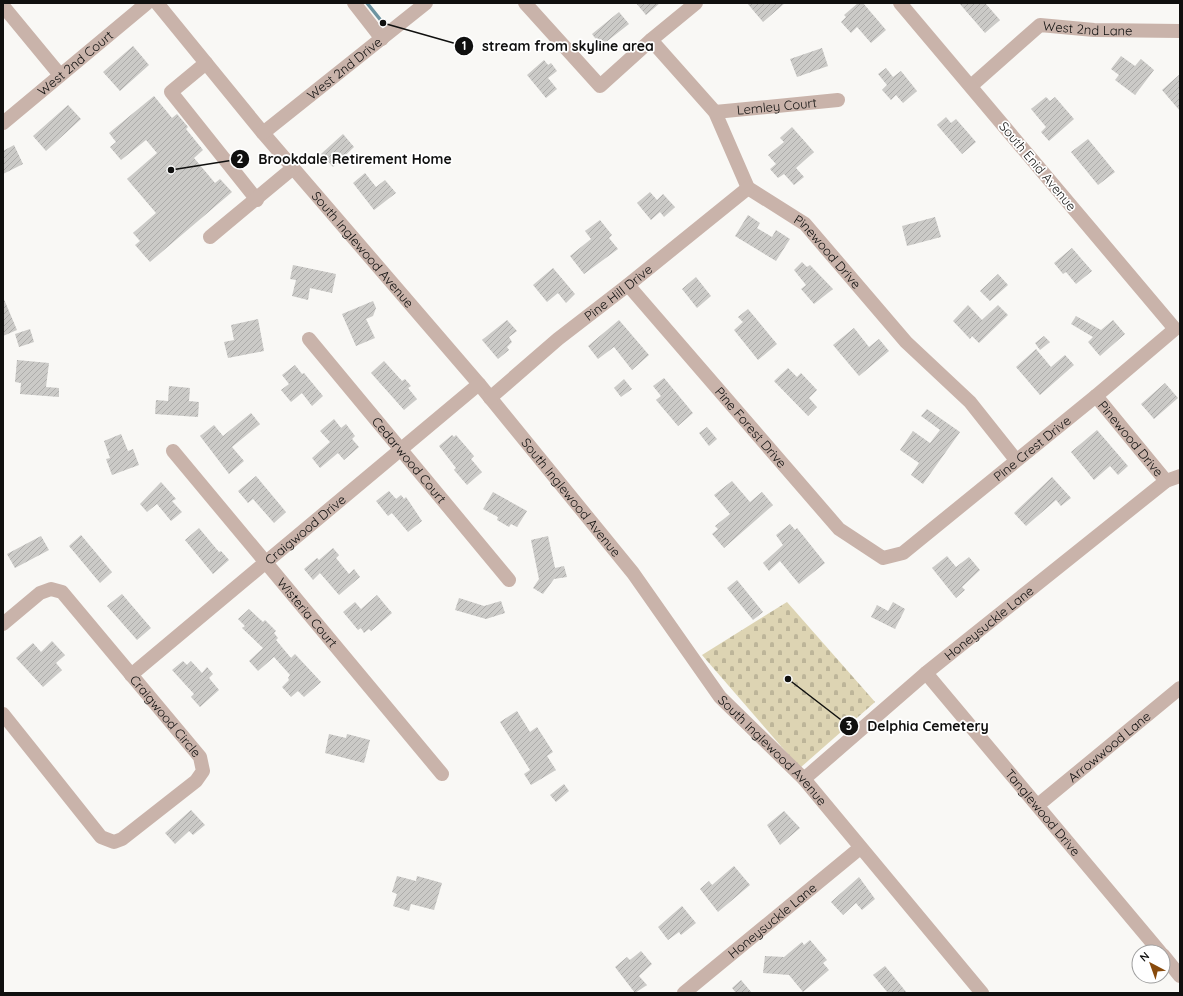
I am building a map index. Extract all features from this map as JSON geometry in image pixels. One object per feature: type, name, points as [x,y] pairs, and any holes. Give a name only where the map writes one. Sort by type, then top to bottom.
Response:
[{"type":"street","name":"West 2nd Court","points":[[3,124],[147,3]]},
{"type":"street","name":"South Inglewood Avenue","points":[[157,3],[263,133],[479,384],[633,573],[720,697],[804,779],[982,993]]},
{"type":"street","points":[[354,3],[382,39]]},
{"type":"street","name":"West 2nd Drive","points":[[263,133],[426,3]]},
{"type":"street","points":[[525,3],[600,86],[696,3]]},
{"type":"street","name":"South Enid Avenue","points":[[900,3],[1174,329]]},
{"type":"street","points":[[3,6],[60,75]]},
{"type":"street","name":"West 2nd Lane","points":[[971,86],[1040,25],[1094,30],[1180,31]]},
{"type":"street","points":[[652,40],[715,112],[748,188]]},
{"type":"street","points":[[206,63],[171,92],[257,200]]},
{"type":"street","name":"Lemley Court","points":[[715,112],[838,100]]},
{"type":"street","points":[[210,237],[257,200],[294,168]]},
{"type":"street","name":"Pine Hill Drive","points":[[490,398],[558,338],[628,285],[748,188]]},
{"type":"street","name":"Pinewood Drive","points":[[748,188],[805,224],[906,342],[970,402],[1016,460]]},
{"type":"street","name":"Pine Forest Drive","points":[[628,285],[839,529],[883,558]]},
{"type":"street","name":"Pine Crest Drive","points":[[883,558],[903,553],[1096,396],[1174,329]]},
{"type":"street","name":"Cedarwood Court","points":[[309,339],[509,580]]},
{"type":"street","name":"Craigwood Drive","points":[[131,675],[479,384]]},
{"type":"street","name":"Pinewood Drive","points":[[1096,396],[1166,481]]},
{"type":"street","name":"Wisteria Court","points":[[174,451],[442,774]]},
{"type":"street","name":"Honeysuckle Lane","points":[[804,779],[926,673],[1166,481],[1180,476]]},
{"type":"street","name":"Craigwood Circle","points":[[3,624],[40,593],[51,589],[62,592],[200,757],[203,771],[196,782],[122,839],[114,842],[101,837],[3,714]]},
{"type":"street","name":"Tanglewood Drive","points":[[926,673],[1153,944]]},
{"type":"street","name":"Arrowwood Lane","points":[[1038,805],[1180,688]]},
{"type":"street","name":"Honeysuckle Lane","points":[[684,993],[860,848]]},
{"type":"street","points":[[1171,965],[1180,976]]},
{"type":"green space","points":[[787,602],[875,702],[800,768],[702,655]]},
{"type":"building","points":[[636,3],[660,3],[646,15]]},
{"type":"building","points":[[747,3],[785,3],[763,22]]},
{"type":"building","points":[[858,3],[863,3],[886,30],[871,43],[857,27],[851,33],[841,22],[846,17],[844,15]]},
{"type":"building","points":[[959,3],[985,3],[1000,20],[985,33]]},
{"type":"building","points":[[619,12],[629,24],[601,46],[592,34]]},
{"type":"building","points":[[133,46],[149,65],[120,91],[103,72]]},
{"type":"building","points":[[822,48],[828,66],[797,77],[790,59]]},
{"type":"building","points":[[1121,56],[1135,66],[1141,59],[1154,70],[1135,95],[1115,80],[1119,75],[1111,69]]},
{"type":"building","points":[[544,60],[548,65],[551,63],[557,71],[548,78],[557,89],[546,98],[527,75]]},
{"type":"building","points":[[886,68],[893,77],[901,71],[917,91],[903,103],[896,95],[891,100],[882,90],[887,85],[878,74]]},
{"type":"building","points":[[1180,74],[1180,111],[1162,90]]},
{"type":"building","points":[[154,96],[172,118],[177,114],[188,127],[186,129],[203,150],[194,158],[215,183],[220,179],[232,192],[150,262],[135,245],[140,241],[133,233],[156,213],[127,179],[157,153],[146,140],[121,160],[110,147],[116,142],[109,133]]},
{"type":"building","points":[[1046,97],[1050,101],[1055,97],[1074,119],[1049,141],[1041,132],[1046,127],[1031,109]]},
{"type":"building","points":[[68,105],[81,119],[46,151],[33,136]]},
{"type":"building","points":[[946,117],[951,123],[956,119],[976,142],[962,154],[937,125]]},
{"type":"building","points":[[792,127],[814,152],[796,168],[804,177],[794,185],[784,174],[778,178],[770,169],[776,164],[768,155],[784,142],[780,138]]},
{"type":"building","points":[[343,134],[354,147],[333,167],[321,154]]},
{"type":"building","points":[[1088,139],[1115,172],[1098,185],[1071,152]]},
{"type":"building","points":[[14,145],[23,164],[3,174],[3,151]]},
{"type":"building","points":[[365,173],[376,187],[385,180],[396,193],[374,210],[353,183]]},
{"type":"building","points":[[650,192],[657,200],[663,194],[675,207],[664,217],[660,212],[651,220],[637,203]]},
{"type":"building","points":[[748,215],[760,223],[757,228],[772,237],[776,230],[790,239],[776,261],[735,236]]},
{"type":"building","points":[[935,217],[941,237],[907,246],[902,226]]},
{"type":"building","points":[[600,220],[612,235],[609,238],[618,249],[584,274],[570,256],[591,239],[585,231]]},
{"type":"building","points":[[1072,248],[1092,271],[1076,284],[1066,272],[1063,274],[1054,263]]},
{"type":"building","points":[[802,262],[807,267],[810,265],[833,289],[814,304],[801,289],[806,285],[794,270]]},
{"type":"building","points":[[293,265],[336,274],[332,293],[310,288],[308,300],[292,296],[296,280],[290,279]]},
{"type":"building","points":[[553,268],[575,294],[566,303],[558,293],[547,302],[533,285]]},
{"type":"building","points":[[998,274],[1008,285],[990,301],[980,291]]},
{"type":"building","points":[[696,277],[711,296],[697,308],[682,289]]},
{"type":"building","points":[[3,297],[17,330],[3,336]]},
{"type":"building","points":[[373,301],[376,308],[373,316],[366,319],[375,338],[356,346],[342,314]]},
{"type":"building","points":[[968,305],[982,320],[998,305],[1008,315],[979,343],[972,336],[970,339],[953,321]]},
{"type":"building","points":[[748,309],[777,344],[758,360],[734,330],[743,322],[738,317]]},
{"type":"building","points":[[1076,316],[1101,330],[1113,320],[1125,334],[1100,356],[1088,342],[1093,337],[1071,324]]},
{"type":"building","points":[[258,319],[264,351],[228,358],[224,342],[234,340],[231,325]]},
{"type":"building","points":[[507,320],[517,331],[509,337],[512,342],[507,347],[509,350],[498,359],[482,340]]},
{"type":"building","points":[[619,320],[649,355],[632,370],[614,347],[598,359],[588,346]]},
{"type":"building","points":[[854,328],[869,347],[879,339],[889,351],[859,376],[833,345]]},
{"type":"building","points":[[30,329],[34,342],[19,347],[15,334]]},
{"type":"building","points":[[1044,336],[1050,342],[1040,350],[1035,343]]},
{"type":"building","points":[[1036,349],[1051,367],[1065,355],[1074,365],[1040,395],[1016,367]]},
{"type":"building","points":[[17,360],[49,363],[46,387],[59,388],[59,397],[20,394],[21,383],[15,382]]},
{"type":"building","points":[[384,361],[402,381],[405,379],[411,386],[408,388],[417,399],[404,410],[371,373]]},
{"type":"building","points":[[295,365],[302,374],[304,373],[323,396],[312,406],[302,393],[291,402],[281,390],[289,384],[282,375]]},
{"type":"building","points":[[788,368],[797,377],[801,373],[817,390],[809,398],[817,407],[808,416],[774,381]]},
{"type":"building","points":[[664,378],[693,413],[678,426],[656,400],[661,396],[653,386]]},
{"type":"building","points":[[624,379],[632,389],[621,397],[614,388]]},
{"type":"building","points":[[1165,383],[1178,398],[1154,419],[1141,404]]},
{"type":"building","points":[[169,386],[190,388],[189,401],[199,402],[198,417],[155,414],[156,400],[168,401]]},
{"type":"building","points":[[927,409],[960,432],[923,484],[911,475],[919,463],[900,450],[913,431],[930,443],[940,430],[921,416]]},
{"type":"building","points":[[251,413],[260,424],[232,447],[244,461],[229,474],[200,436],[214,425],[223,436]]},
{"type":"building","points":[[334,419],[341,428],[346,424],[355,436],[352,439],[359,447],[344,460],[338,453],[320,468],[312,458],[330,442],[320,431]]},
{"type":"building","points":[[707,427],[717,439],[709,446],[699,433]]},
{"type":"building","points":[[1097,430],[1128,466],[1118,475],[1110,466],[1094,480],[1071,452]]},
{"type":"building","points":[[121,434],[128,451],[133,449],[139,465],[112,475],[106,459],[110,458],[104,441]]},
{"type":"building","points":[[452,435],[454,437],[456,435],[474,456],[471,459],[482,472],[467,485],[454,470],[456,468],[439,446]]},
{"type":"building","points":[[256,476],[286,512],[274,523],[253,499],[248,503],[238,491]]},
{"type":"building","points":[[1052,477],[1071,498],[1061,506],[1056,500],[1026,526],[1014,513]]},
{"type":"building","points":[[732,481],[750,502],[762,492],[773,505],[724,548],[712,534],[718,529],[715,526],[730,514],[714,495]]},
{"type":"building","points":[[161,482],[176,499],[172,501],[182,512],[171,521],[157,504],[147,512],[140,504]]},
{"type":"building","points":[[389,491],[396,499],[401,495],[404,499],[406,497],[422,521],[408,532],[392,513],[388,516],[376,501]]},
{"type":"building","points":[[493,492],[527,511],[517,527],[511,524],[509,527],[497,520],[498,517],[483,509]]},
{"type":"building","points":[[790,524],[795,530],[797,528],[825,563],[799,584],[780,561],[769,571],[763,563],[783,545],[776,535]]},
{"type":"building","points":[[199,528],[219,552],[221,551],[229,560],[213,574],[185,540]]},
{"type":"building","points":[[81,535],[112,572],[100,583],[69,546]]},
{"type":"building","points":[[41,536],[49,550],[15,568],[7,554]]},
{"type":"building","points":[[548,536],[555,568],[564,566],[567,577],[554,579],[543,594],[533,588],[539,579],[531,540]]},
{"type":"building","points":[[333,548],[339,555],[336,558],[349,574],[354,569],[360,577],[339,595],[320,573],[313,580],[304,569],[317,558],[319,560]]},
{"type":"building","points":[[947,556],[956,567],[969,557],[980,570],[962,587],[965,590],[956,598],[932,568]]},
{"type":"building","points":[[737,580],[763,612],[753,620],[727,588]]},
{"type":"building","points":[[122,594],[151,628],[137,640],[107,606]]},
{"type":"building","points":[[377,595],[392,613],[371,631],[369,629],[364,633],[361,628],[358,630],[343,612],[355,602],[361,609]]},
{"type":"building","points":[[459,598],[484,606],[501,601],[505,613],[486,619],[455,610]]},
{"type":"building","points":[[893,602],[905,609],[895,629],[871,617],[877,605],[888,611]]},
{"type":"building","points":[[249,609],[263,622],[265,620],[276,631],[274,633],[278,638],[276,640],[291,658],[295,654],[321,682],[304,697],[298,691],[291,697],[282,687],[289,680],[288,678],[290,675],[274,657],[258,671],[249,661],[263,648],[242,628],[245,626],[238,619]]},
{"type":"building","points":[[52,641],[65,655],[56,663],[62,670],[43,687],[16,658],[33,643],[41,652]]},
{"type":"building","points":[[183,661],[187,665],[191,661],[202,673],[207,667],[213,674],[209,678],[219,690],[200,707],[191,697],[194,694],[172,670]]},
{"type":"building","points":[[517,711],[530,732],[537,727],[553,752],[547,756],[556,770],[531,785],[524,774],[530,770],[500,722]]},
{"type":"building","points":[[329,734],[346,738],[347,734],[370,740],[364,763],[325,753]]},
{"type":"building","points":[[564,784],[569,791],[556,802],[550,795]]},
{"type":"building","points":[[191,810],[205,825],[193,835],[189,831],[175,844],[165,833]]},
{"type":"building","points":[[784,811],[800,828],[780,845],[767,825]]},
{"type":"building","points":[[734,866],[750,885],[718,912],[700,889],[709,881],[712,885]]},
{"type":"building","points":[[397,876],[416,881],[417,876],[442,883],[434,910],[411,904],[409,911],[393,906],[397,894],[392,892]]},
{"type":"building","points":[[859,877],[875,899],[862,910],[856,903],[843,915],[831,902]]},
{"type":"building","points":[[682,906],[696,923],[681,935],[679,932],[668,940],[658,927]]},
{"type":"building","points":[[810,940],[827,960],[823,963],[829,970],[803,992],[789,975],[763,973],[765,956],[784,957],[802,942],[804,945]]},
{"type":"building","points":[[641,951],[652,964],[639,976],[647,985],[635,993],[615,967],[627,957],[630,960]]},
{"type":"building","points":[[885,966],[907,993],[888,993],[873,975]]},
{"type":"building","points":[[741,980],[752,993],[736,993],[732,988]]},
{"type":"waterway","points":[[367,3],[383,23]]},
{"type":"place","name":"stream from skyline area","points":[[383,23]]},
{"type":"place","name":"Brookdale Retirement Home","points":[[171,170]]},
{"type":"place","name":"Delphia Cemetery","points":[[788,679]]}]
